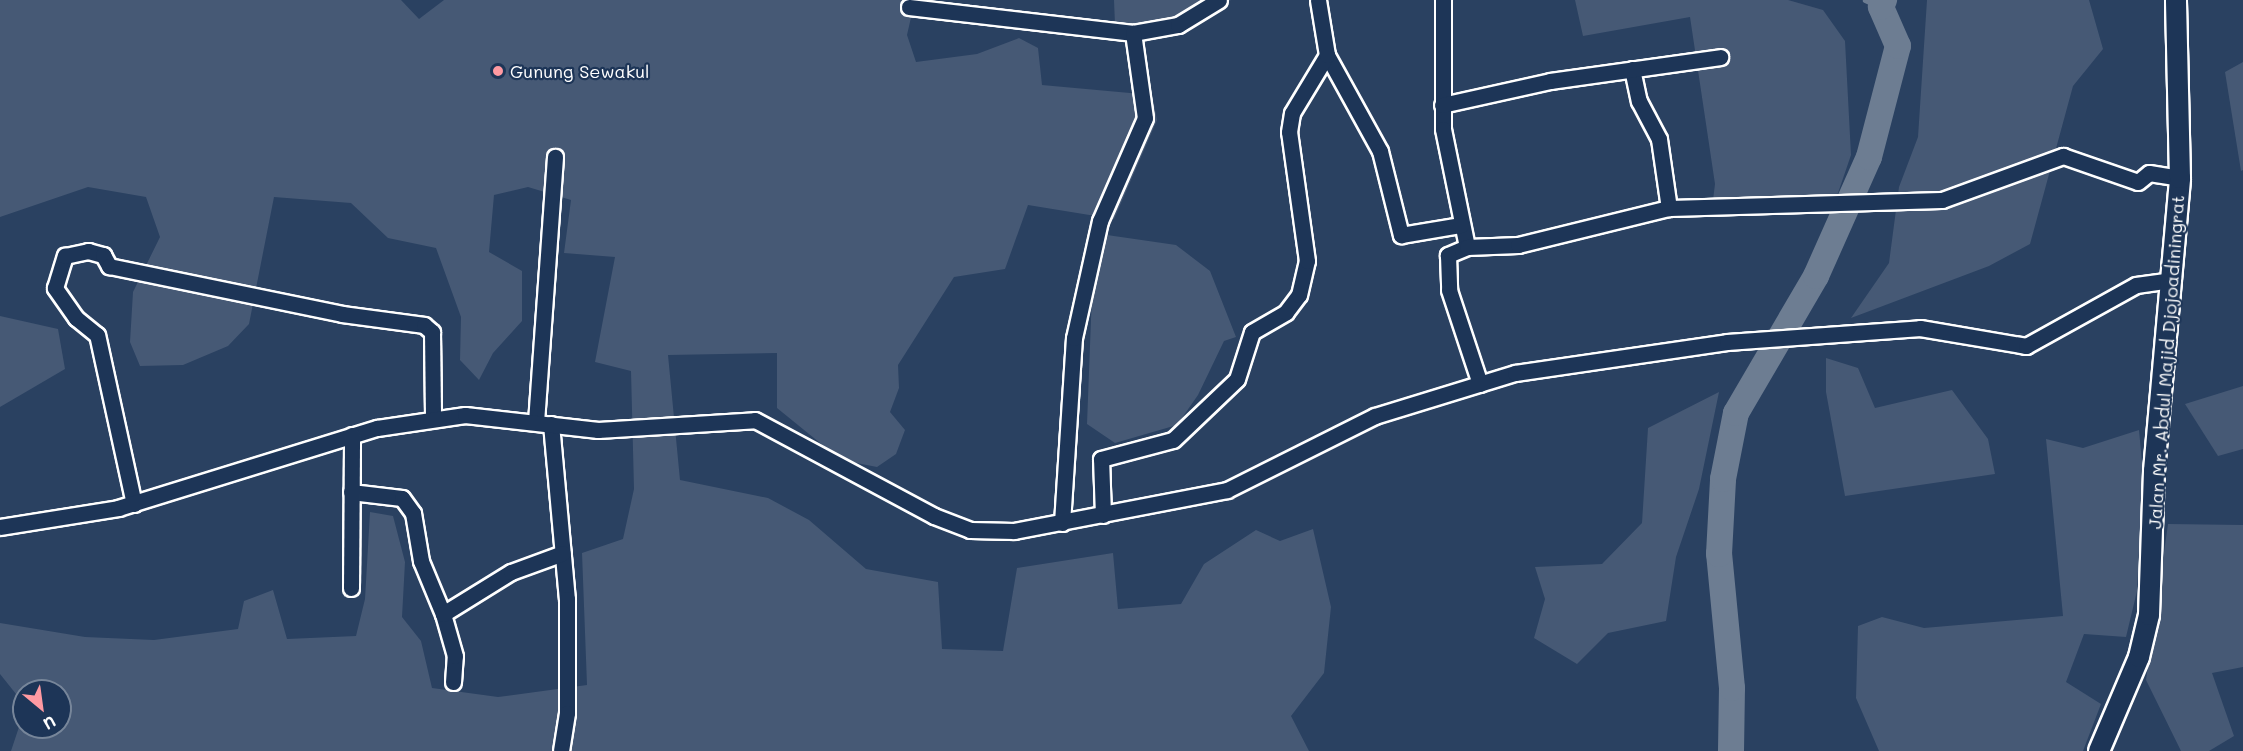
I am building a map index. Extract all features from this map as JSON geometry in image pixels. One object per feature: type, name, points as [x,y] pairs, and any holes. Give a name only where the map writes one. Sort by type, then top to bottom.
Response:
[{"type":"street","points":[[909,7],[1133,33],[1178,25],[1219,0]]},
{"type":"street","points":[[1318,0],[1327,55],[1380,151],[1401,235],[1461,225]]},
{"type":"street","points":[[1443,0],[1442,105],[1461,225],[1467,247]]},
{"type":"street","name":"Jalan Mr. Abdul Majid Djojoadiningrat","points":[[2099,751],[2139,657],[2149,615],[2154,471],[2173,280],[2180,177],[2176,0]]},
{"type":"street","points":[[1062,523],[1074,338],[1098,230],[1145,118],[1133,33]]},
{"type":"street","points":[[1102,515],[1101,459],[1173,440],[1237,379],[1252,332],[1286,312],[1299,295],[1307,261],[1289,132],[1292,113],[1327,55]]},
{"type":"street","points":[[1442,105],[1632,69],[1720,57]]},
{"type":"street","points":[[1632,69],[1639,101],[1659,139],[1669,208]]},
{"type":"street","points":[[1480,384],[1449,290],[1448,255],[1467,247],[1518,245],[1669,208],[1820,206],[1942,200],[2063,156],[2138,182],[2150,173],[2180,177]]},
{"type":"street","points":[[536,422],[555,157]]},
{"type":"street","points":[[134,504],[97,335],[76,318],[55,288],[65,256],[88,251],[104,255],[109,266],[342,314],[424,325],[432,332],[433,419]]},
{"type":"street","points":[[0,527],[134,504],[352,435],[465,415],[609,430],[755,420],[887,494],[970,530],[1014,531],[1227,490],[1375,416],[1515,373],[1727,342],[1813,338],[1930,328],[2016,347],[2036,344],[2136,285],[2173,280]]},
{"type":"street","points":[[552,424],[569,658],[561,751]]},
{"type":"street","points":[[351,588],[352,435]]},
{"type":"street","points":[[351,492],[402,498],[413,513],[421,561],[443,614],[455,656],[453,682]]},
{"type":"street","points":[[443,614],[511,572],[563,553]]},
{"type":"shaded area","points":[[0,0],[401,0],[419,19],[444,0],[915,0],[907,35],[916,62],[977,54],[1019,38],[1038,48],[1042,85],[1152,95],[1157,120],[1114,219],[1028,205],[1005,269],[954,277],[898,365],[899,388],[890,412],[905,430],[896,454],[877,467],[841,460],[777,408],[777,353],[668,355],[680,480],[768,498],[809,520],[866,569],[938,582],[942,649],[1003,651],[1017,568],[1113,553],[1118,609],[1181,604],[1204,564],[1256,530],[1280,541],[1313,529],[1331,607],[1324,673],[1291,716],[1309,751],[11,751],[15,739],[72,739],[72,679],[12,679],[12,689],[0,674],[0,623],[85,637],[154,640],[238,629],[244,601],[273,590],[287,639],[356,636],[365,599],[370,512],[393,516],[405,562],[402,617],[421,641],[432,688],[498,697],[587,685],[582,553],[623,539],[634,489],[631,371],[595,362],[615,257],[564,253],[571,200],[528,187],[494,195],[489,252],[522,271],[522,321],[493,353],[479,380],[460,360],[461,317],[436,248],[388,238],[351,203],[274,197],[249,324],[228,346],[183,365],[140,366],[130,342],[133,292],[160,237],[146,197],[88,187],[0,217]]},
{"type":"shaded area","points":[[1114,0],[1231,0],[1142,44],[1115,25]]},
{"type":"shaded area","points":[[1575,0],[1788,0],[1823,10],[1845,41],[1851,155],[1837,196],[1713,200],[1715,184],[1690,17],[1583,36]]},
{"type":"shaded area","points":[[1927,0],[2089,0],[2103,49],[2073,86],[2030,244],[1989,266],[1851,318],[1889,263],[1899,187],[1918,137]]},
{"type":"shaded area","points":[[2243,62],[2243,170],[2241,171],[2225,72]]},
{"type":"shaded area","points":[[1107,235],[1176,245],[1210,271],[1236,337],[1224,341],[1198,395],[1177,425],[1115,443],[1087,424],[1092,293]]},
{"type":"shaded area","points":[[0,316],[58,329],[65,369],[0,407]]},
{"type":"shaded area","points":[[1826,358],[1858,368],[1875,408],[1952,390],[1988,439],[1995,474],[1845,496],[1826,392]]},
{"type":"shaded area","points":[[2243,386],[2243,449],[2218,456],[2185,404]]},
{"type":"shaded area","points":[[1719,392],[1699,489],[1676,557],[1666,621],[1608,633],[1577,664],[1534,638],[1545,599],[1535,567],[1602,564],[1642,523],[1648,428]]},
{"type":"shaded area","points":[[2139,430],[2143,473],[2137,591],[2126,637],[2084,634],[2066,682],[2101,704],[2083,751],[1879,751],[1856,698],[1858,626],[1882,617],[1924,628],[2063,616],[2046,439],[2083,448]]},
{"type":"shaded area","points":[[2168,524],[2243,525],[2243,667],[2212,673],[2234,736],[2209,751],[2181,751],[2146,680]]},
{"type":"waterway","points":[[1865,0],[1881,7]]},
{"type":"waterway","points":[[1731,751],[1732,688],[1719,554],[1723,479],[1736,413],[1816,276],[1869,157],[1898,46],[1881,7],[1884,0]]},
{"type":"place","name":"Gunung Sewakul","points":[[498,71]]}]
